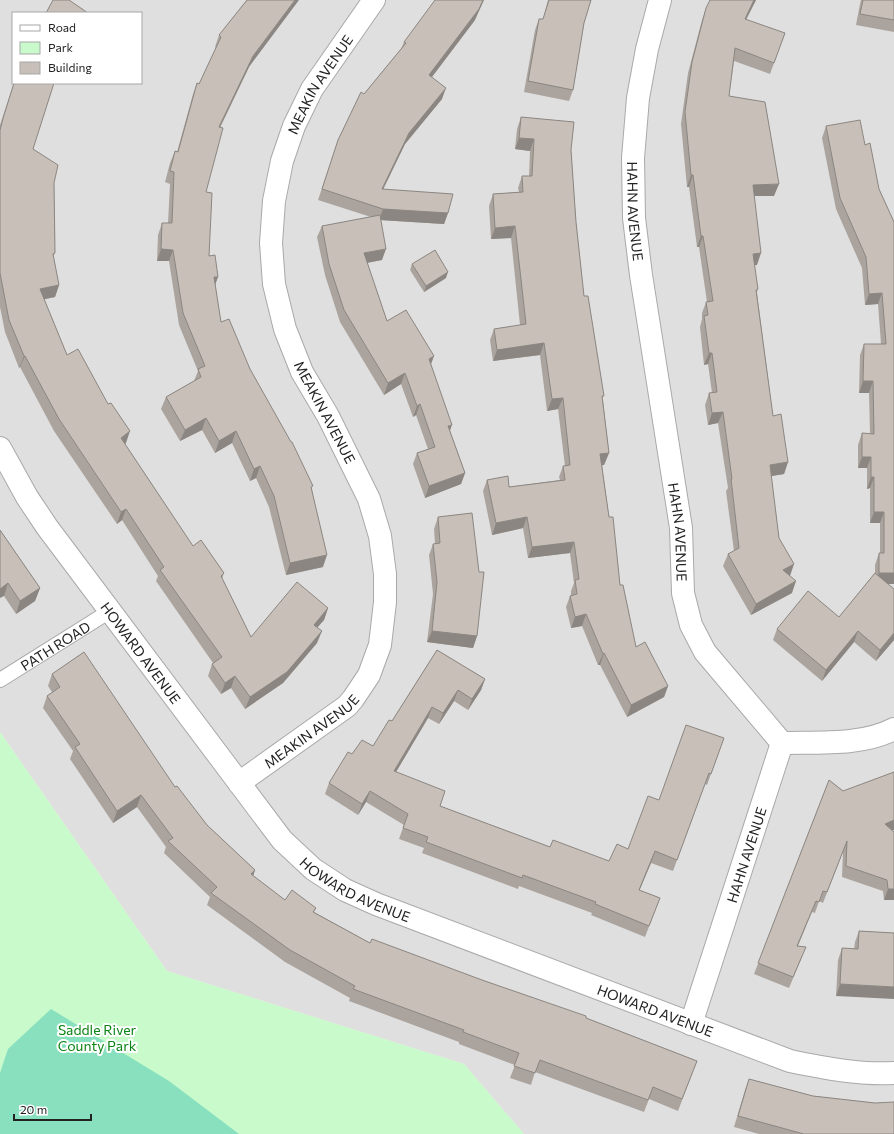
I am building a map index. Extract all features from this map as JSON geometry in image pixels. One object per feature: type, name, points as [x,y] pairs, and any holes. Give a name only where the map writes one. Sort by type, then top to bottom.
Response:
[{"type":"street","name":"MEAKIN AVENUE","points":[[239,784],[347,706],[369,675],[380,646],[385,602],[385,574],[380,536],[369,499],[328,416],[302,372],[285,330],[274,284],[271,242],[274,201],[282,161],[294,126],[312,89],[374,0]]},
{"type":"street","name":"HAHN AVENUE","points":[[660,0],[647,49],[638,98],[633,158],[634,218],[642,283],[681,528],[683,593],[692,625],[705,652],[782,744],[691,1024]]},
{"type":"street","name":"HOWARD AVENUE","points":[[0,448],[27,497],[47,527],[282,840],[313,869],[345,890],[376,904],[790,1061],[836,1070],[882,1074],[894,1073]]},
{"type":"street","points":[[782,744],[860,740],[885,734],[894,729]]},
{"type":"lane","name":"PATH ROAD","points":[[0,680],[110,611]]},
{"type":"shaded area","points":[[0,0],[894,0],[894,1134],[524,1134],[464,1064],[167,971],[0,732]]},
{"type":"green space","name":"Saddle River County Park","points":[[0,732],[167,971],[464,1064],[524,1134],[0,1134]]},
{"type":"green space","points":[[51,1009],[169,1081],[239,1134],[0,1134],[0,1073],[8,1049]]},
{"type":"building","points":[[53,0],[69,0],[87,12],[47,12]]},
{"type":"building","points":[[247,0],[295,0],[253,56],[219,127],[223,128],[206,192],[212,193],[209,256],[215,255],[218,277],[214,277],[221,322],[229,319],[250,369],[292,442],[313,486],[311,487],[327,555],[290,563],[274,496],[260,466],[254,469],[236,431],[219,441],[206,418],[185,430],[166,397],[201,377],[198,369],[205,366],[183,313],[173,250],[161,249],[162,223],[172,223],[174,172],[170,171],[175,151],[178,152],[197,83],[199,84],[221,37],[219,35]]},
{"type":"building","points":[[435,0],[483,0],[479,9],[429,75],[446,88],[409,133],[382,189],[453,194],[448,213],[383,209],[322,189],[338,140],[361,92],[364,94],[406,43],[404,42]]},
{"type":"building","points":[[549,0],[591,0],[584,23],[573,90],[528,81],[539,19],[543,19]]},
{"type":"building","points":[[710,0],[754,0],[745,19],[785,33],[774,63],[735,48],[729,96],[765,102],[779,184],[753,185],[761,253],[753,254],[758,289],[756,290],[773,416],[781,414],[788,462],[770,465],[779,538],[794,564],[783,570],[796,581],[756,604],[728,554],[739,548],[723,412],[712,413],[709,393],[717,392],[712,353],[709,353],[704,316],[708,315],[706,302],[713,301],[703,236],[701,236],[693,175],[691,175],[685,112],[692,62],[706,8]]},
{"type":"building","points":[[863,0],[894,0],[894,20],[860,14]]},
{"type":"building","points":[[14,84],[54,84],[33,149],[58,165],[54,183],[55,253],[53,254],[59,285],[40,289],[67,355],[78,349],[108,404],[111,403],[130,431],[121,438],[193,546],[201,540],[224,573],[221,576],[251,637],[297,582],[328,608],[314,625],[322,631],[287,672],[250,697],[235,676],[225,683],[212,664],[222,657],[160,570],[164,567],[126,509],[121,512],[59,419],[24,356],[9,320],[0,273],[0,130]]},
{"type":"building","points":[[521,117],[574,122],[571,150],[576,222],[584,296],[588,296],[604,396],[602,396],[609,453],[600,454],[609,517],[613,517],[620,585],[623,585],[636,647],[645,642],[668,686],[631,705],[604,653],[603,654],[586,614],[575,617],[570,596],[577,594],[575,580],[579,579],[574,542],[532,547],[527,517],[496,523],[487,480],[508,476],[509,487],[565,480],[563,466],[570,465],[563,398],[552,399],[544,343],[497,350],[494,329],[526,324],[515,226],[495,228],[493,194],[523,192],[522,176],[532,176],[534,139],[519,138]]},
{"type":"building","points":[[860,120],[865,145],[870,143],[879,189],[894,222],[894,573],[879,573],[879,553],[884,553],[884,512],[874,512],[874,477],[871,477],[871,457],[862,457],[862,433],[874,434],[873,381],[863,381],[864,344],[886,344],[882,293],[869,294],[866,257],[840,198],[826,126]]},
{"type":"building","points":[[380,215],[386,249],[364,253],[387,321],[406,310],[434,356],[429,359],[452,425],[448,426],[465,473],[429,486],[417,453],[435,447],[420,404],[417,406],[405,373],[388,383],[344,310],[329,264],[322,226]]},
{"type":"building","points":[[435,250],[448,272],[426,286],[412,264]]},
{"type":"building","points":[[472,513],[479,572],[484,572],[477,636],[432,631],[437,582],[433,544],[440,543],[438,517]]},
{"type":"building","points":[[0,530],[40,588],[20,601],[8,583],[0,589]]},
{"type":"building","points":[[875,573],[894,589],[894,633],[880,650],[858,631],[826,670],[777,629],[808,591],[839,617]]},
{"type":"building","points":[[437,650],[485,679],[472,699],[458,690],[443,713],[432,707],[394,771],[445,791],[440,806],[550,847],[553,840],[609,861],[617,844],[628,849],[648,796],[659,800],[686,725],[724,738],[711,774],[709,773],[677,860],[655,851],[639,890],[660,898],[649,926],[595,904],[596,902],[523,875],[522,878],[426,842],[428,837],[403,828],[408,814],[370,791],[362,804],[329,783],[348,752],[352,754],[362,740],[373,746],[389,720],[392,721]]},
{"type":"building","points":[[84,652],[175,787],[177,786],[207,825],[255,870],[251,874],[285,900],[292,890],[316,908],[313,912],[370,943],[372,939],[482,980],[586,1016],[586,1018],[697,1061],[682,1099],[653,1087],[648,1100],[540,1060],[535,1073],[514,1066],[519,1053],[463,1032],[464,1030],[353,989],[355,986],[290,950],[211,893],[217,887],[168,841],[173,838],[141,795],[117,811],[75,747],[80,744],[47,696],[60,687],[52,674]]},
{"type":"building","points":[[894,772],[894,820],[885,824],[894,832],[894,889],[888,889],[887,880],[846,866],[847,841],[827,892],[823,891],[819,902],[816,901],[797,946],[806,947],[793,977],[758,963],[829,780],[843,791]]},
{"type":"building","points":[[859,931],[894,933],[894,987],[840,984],[842,948],[858,949]]},
{"type":"building","points":[[749,1079],[813,1096],[875,1103],[894,1102],[894,1134],[804,1134],[738,1116]]}]
